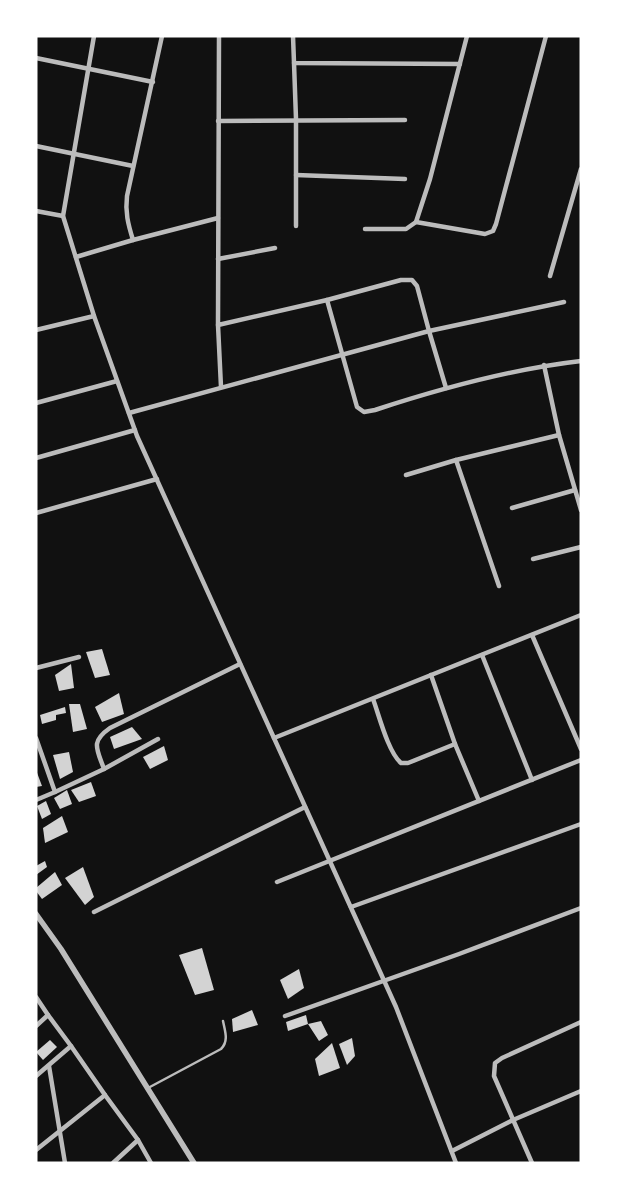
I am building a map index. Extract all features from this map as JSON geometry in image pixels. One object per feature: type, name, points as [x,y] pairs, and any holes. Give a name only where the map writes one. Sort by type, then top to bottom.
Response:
[{"type":"street","points":[[94,36],[63,216],[94,316],[135,430],[396,1007],[456,1163]]},
{"type":"street","points":[[133,240],[126,217],[126,206],[162,36]]},
{"type":"street","points":[[218,36],[218,325],[221,387]]},
{"type":"street","points":[[293,36],[296,120],[296,226]]},
{"type":"street","points":[[365,229],[406,228],[416,222],[430,179],[467,36]]},
{"type":"street","points":[[416,222],[481,234],[493,231],[546,36]]},
{"type":"street","points":[[36,58],[153,82]]},
{"type":"street","points":[[294,63],[460,64]]},
{"type":"street","points":[[218,121],[405,120]]},
{"type":"street","points":[[36,146],[133,166]]},
{"type":"street","points":[[550,276],[581,169]]},
{"type":"street","points":[[296,175],[405,178]]},
{"type":"street","points":[[36,211],[63,216]]},
{"type":"street","points":[[76,257],[218,218]]},
{"type":"street","points":[[218,259],[275,248]]},
{"type":"street","points":[[218,325],[327,300],[401,280],[412,280],[417,286],[446,388]]},
{"type":"street","points":[[327,300],[358,407],[364,412],[446,388],[544,365],[581,361]]},
{"type":"street","points":[[129,413],[429,331],[564,302]]},
{"type":"street","points":[[36,330],[94,316]]},
{"type":"street","points":[[544,365],[559,434],[581,510]]},
{"type":"street","points":[[36,403],[117,381]]},
{"type":"street","points":[[36,458],[135,430]]},
{"type":"street","points":[[406,476],[456,460],[559,434]]},
{"type":"street","points":[[456,460],[499,586]]},
{"type":"street","points":[[36,513],[157,480]]},
{"type":"street","points":[[512,508],[575,490]]},
{"type":"street","points":[[533,560],[581,547]]},
{"type":"street","points":[[274,738],[581,615]]},
{"type":"street","points":[[532,635],[581,749]]},
{"type":"street","points":[[482,655],[532,780]]},
{"type":"street","points":[[36,668],[79,656]]},
{"type":"street","points":[[104,769],[97,749],[98,739],[102,734],[110,728],[240,664]]},
{"type":"street","points":[[431,675],[455,744],[479,801]]},
{"type":"street","points":[[373,699],[390,745],[397,760],[401,763],[408,763],[455,744]]},
{"type":"street","points":[[36,738],[55,792]]},
{"type":"street","points":[[36,800],[104,769],[158,739]]},
{"type":"street","points":[[277,882],[581,760]]},
{"type":"street","points":[[94,912],[305,807]]},
{"type":"street","points":[[351,907],[581,824]]},
{"type":"street","points":[[285,1016],[581,908]]},
{"type":"street","points":[[36,914],[61,949],[194,1163]]},
{"type":"street","points":[[36,997],[138,1140],[151,1163]]},
{"type":"street","points":[[36,1026],[48,1015]]},
{"type":"street","points":[[532,1163],[494,1076],[496,1063],[502,1058],[581,1022]]},
{"type":"street","points":[[36,1076],[71,1046]]},
{"type":"street","points":[[48,1066],[65,1163]]},
{"type":"street","points":[[452,1151],[514,1120],[581,1091]]},
{"type":"street","points":[[36,1150],[105,1095]]},
{"type":"street","points":[[113,1163],[138,1140]]},
{"type":"lane","points":[[147,1088],[221,1049],[226,1039],[223,1021]]},
{"type":"building","points":[[102,649],[110,675],[95,678],[86,652]]},
{"type":"building","points":[[71,664],[74,688],[59,691],[55,675]]},
{"type":"building","points":[[119,693],[124,714],[102,722],[95,707]]},
{"type":"building","points":[[69,704],[80,704],[87,729],[73,732]]},
{"type":"building","points":[[65,707],[66,713],[56,715],[56,720],[42,724],[40,715]]},
{"type":"building","points":[[132,727],[142,739],[114,749],[110,737]]},
{"type":"building","points":[[164,746],[168,760],[150,769],[143,757]]},
{"type":"building","points":[[69,752],[73,772],[60,779],[53,755]]},
{"type":"building","points":[[36,770],[42,786],[36,787]]},
{"type":"building","points":[[91,782],[96,796],[79,802],[71,790]]},
{"type":"building","points":[[67,790],[72,804],[60,809],[54,798]]},
{"type":"building","points":[[46,801],[51,814],[42,819],[37,806]]},
{"type":"building","points":[[62,816],[68,832],[45,843],[43,828]]},
{"type":"building","points":[[45,861],[47,867],[36,875],[36,866]]},
{"type":"building","points":[[83,867],[94,897],[85,905],[65,878]]},
{"type":"building","points":[[55,872],[62,885],[42,899],[36,888]]},
{"type":"building","points":[[202,948],[214,990],[195,995],[179,955]]},
{"type":"building","points":[[299,969],[304,988],[288,999],[280,980]]},
{"type":"building","points":[[252,1010],[258,1025],[233,1032],[232,1019]]},
{"type":"building","points":[[306,1015],[308,1024],[288,1031],[286,1022]]},
{"type":"building","points":[[321,1021],[328,1035],[319,1041],[308,1024]]},
{"type":"building","points":[[352,1038],[355,1056],[347,1065],[339,1044]]},
{"type":"building","points":[[50,1040],[57,1047],[43,1060],[36,1052]]},
{"type":"building","points":[[332,1043],[340,1068],[319,1076],[315,1059]]}]
